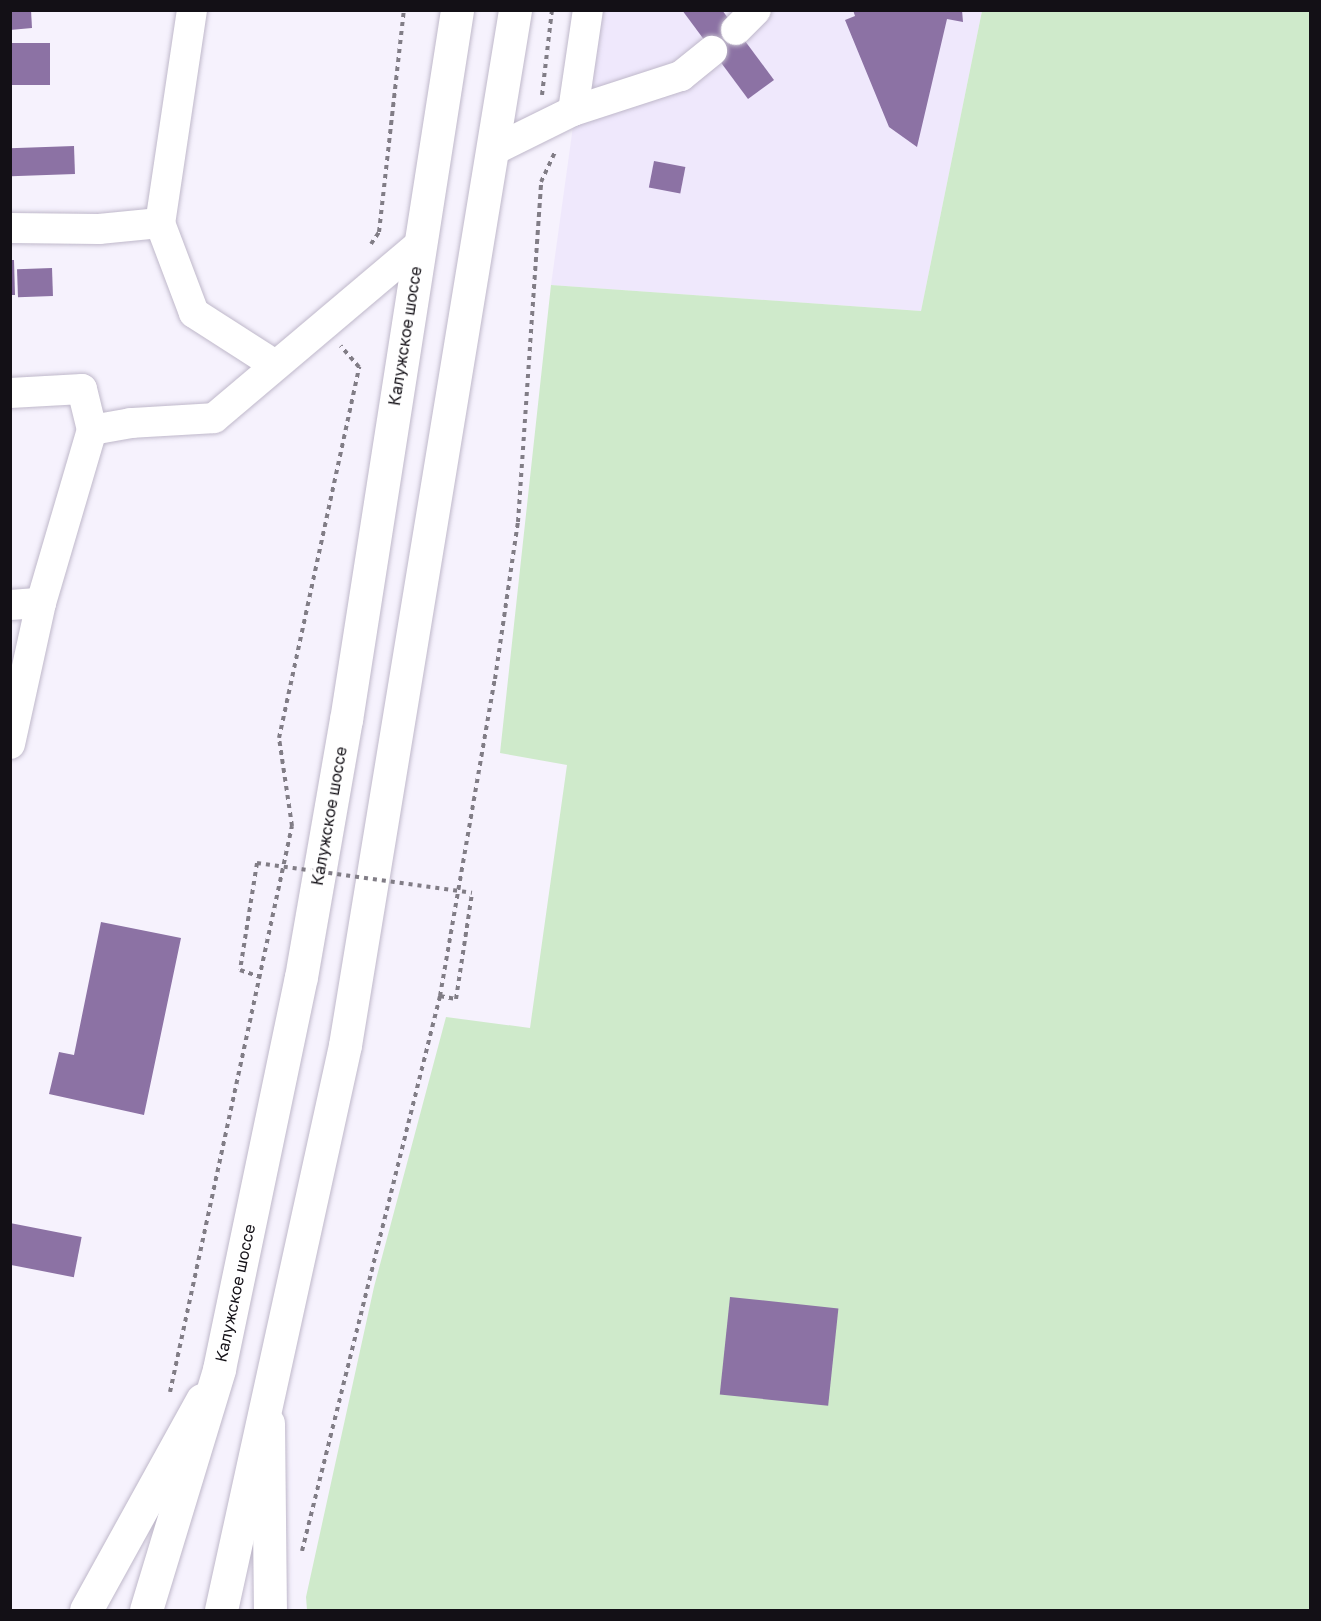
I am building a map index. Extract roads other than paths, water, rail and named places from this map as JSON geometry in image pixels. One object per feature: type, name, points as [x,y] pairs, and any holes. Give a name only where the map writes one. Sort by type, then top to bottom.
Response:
[{"type":"main road","name":"Калужское шоссе","points":[[146,1611],[219,1369],[301,977],[346,720],[457,10]]},
{"type":"main road","points":[[221,1611],[345,1045],[515,10]]},
{"type":"main road","points":[[86,1611],[219,1369]]},
{"type":"main road","points":[[268,1389],[270,1611]]},
{"type":"lane","points":[[192,10],[160,223],[194,314],[275,365]]},
{"type":"lane","points":[[561,117],[588,10]]},
{"type":"lane","points":[[492,151],[561,117],[681,76],[712,51]]},
{"type":"lane","points":[[10,228],[99,229],[160,223]]},
{"type":"lane","points":[[92,430],[131,423],[214,418],[419,245]]},
{"type":"lane","points":[[10,393],[82,389],[92,430],[41,603],[10,744]]},
{"type":"lane","points":[[10,605],[41,603]]}]
